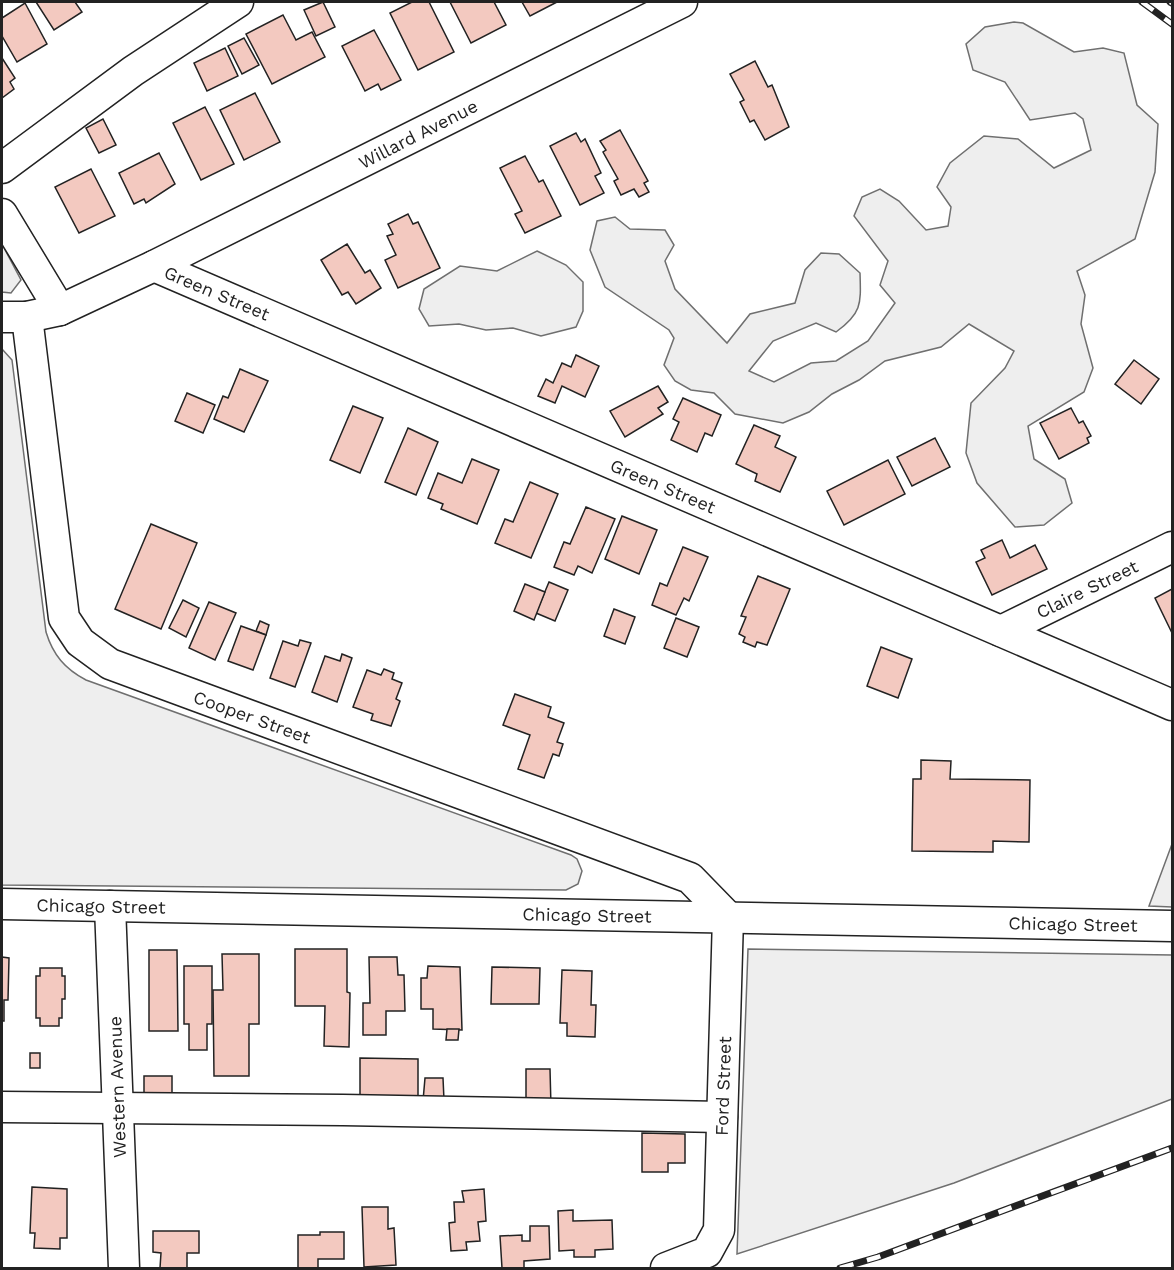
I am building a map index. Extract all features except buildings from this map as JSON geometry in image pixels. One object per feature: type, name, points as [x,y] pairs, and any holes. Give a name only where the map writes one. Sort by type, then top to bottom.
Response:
[{"type":"street","points":[[2,168],[133,71],[237,2]]},
{"type":"street","name":"Willard Avenue","points":[[14,317],[60,310],[154,266],[682,2]]},
{"type":"street","points":[[2,214],[60,310]]},
{"type":"street","name":"Green Street","points":[[154,266],[1173,705]]},
{"type":"street","name":"Cooper Street","points":[[14,317],[64,618],[80,642],[110,664],[690,878],[728,917]]},
{"type":"street","name":"Claire Street","points":[[1001,631],[1173,547]]},
{"type":"street","name":"Chicago Street","points":[[2,904],[1173,926]]},
{"type":"street","name":"Western Avenue","points":[[110,906],[124,1269]]},
{"type":"street","name":"Ford Street","points":[[666,1269],[707,1252],[719,1230],[728,917]]},
{"type":"street","points":[[2,1107],[722,1117]]},
{"type":"shaded area","points":[[1014,22],[1023,23],[1074,52],[1103,48],[1124,53],[1137,105],[1158,124],[1155,172],[1135,239],[1077,271],[1085,295],[1081,324],[1093,368],[1084,392],[1028,426],[1034,459],[1065,479],[1072,503],[1044,525],[1015,527],[977,483],[966,453],[971,403],[1005,368],[1014,351],[969,324],[941,347],[885,361],[859,380],[832,394],[809,412],[783,423],[735,414],[714,393],[691,390],[675,381],[664,365],[674,338],[669,330],[605,287],[590,250],[597,221],[615,217],[630,229],[665,230],[674,245],[665,261],[675,289],[727,343],[750,314],[795,303],[805,270],[821,253],[839,254],[860,273],[860,300],[851,319],[836,332],[816,323],[773,341],[749,371],[774,382],[811,363],[836,361],[868,341],[895,303],[880,285],[888,261],[854,216],[862,197],[880,189],[899,201],[926,230],[948,226],[951,207],[937,187],[950,163],[984,136],[1018,139],[1054,168],[1091,150],[1083,119],[1075,113],[1030,120],[1005,82],[973,70],[966,44],[985,27]]},
{"type":"shaded area","points":[[2,244],[21,280],[11,293],[2,292]]},
{"type":"shaded area","points":[[537,251],[566,265],[583,282],[583,311],[576,327],[541,336],[513,328],[486,330],[459,324],[429,326],[419,309],[424,289],[460,266],[497,271]]},
{"type":"shaded area","points":[[2,349],[12,360],[46,632],[52,648],[66,666],[86,680],[571,855],[577,859],[582,871],[578,884],[566,890],[2,885]]},
{"type":"shaded area","points":[[1172,844],[1172,907],[1149,906]]},
{"type":"shaded area","points":[[748,949],[1172,955],[1172,1099],[954,1183],[737,1254]]},
{"type":"railway","points":[[1142,2],[1172,24]]},
{"type":"railway","points":[[840,1268],[878,1257],[1172,1148]]}]
